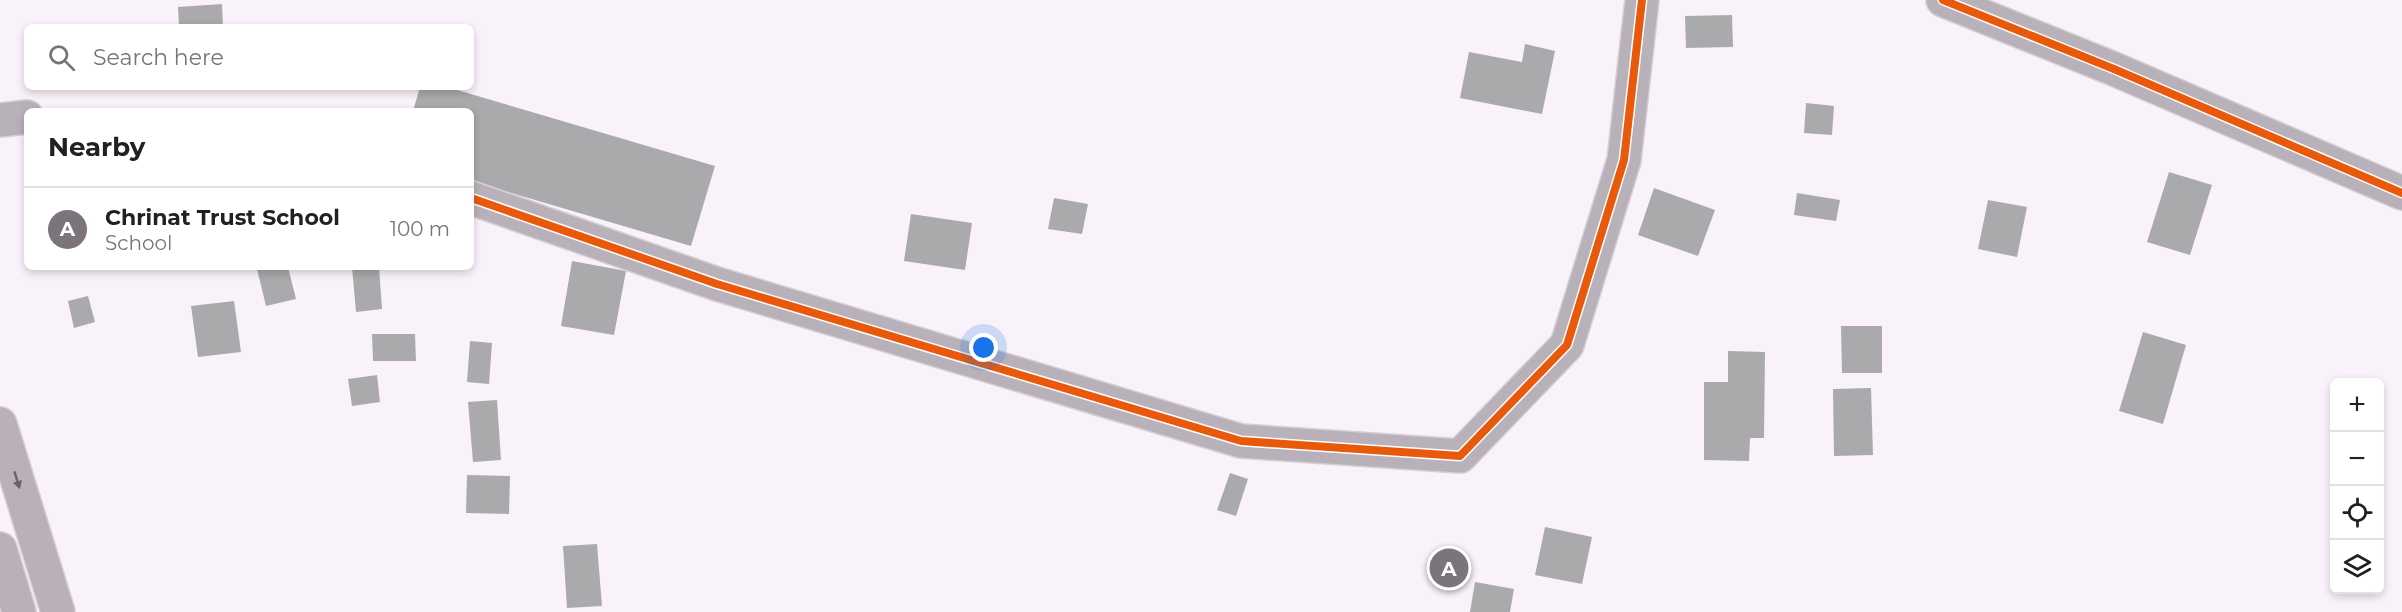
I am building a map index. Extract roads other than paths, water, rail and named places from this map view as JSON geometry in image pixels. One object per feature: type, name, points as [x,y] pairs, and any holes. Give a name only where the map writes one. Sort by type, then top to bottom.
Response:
[{"type":"highway","points":[[0,424],[58,612]]},
{"type":"highway","points":[[0,549],[19,612]]},
{"type":"street","points":[[474,199],[717,284],[1240,441],[1460,456],[1568,345],[1624,160],[1642,0]]},
{"type":"street","points":[[1943,0],[2114,69],[2402,193]]},
{"type":"street","points":[[0,120],[24,117]]},
{"type":"place","name":"Chrinat Trust School","points":[[1449,568]]}]
